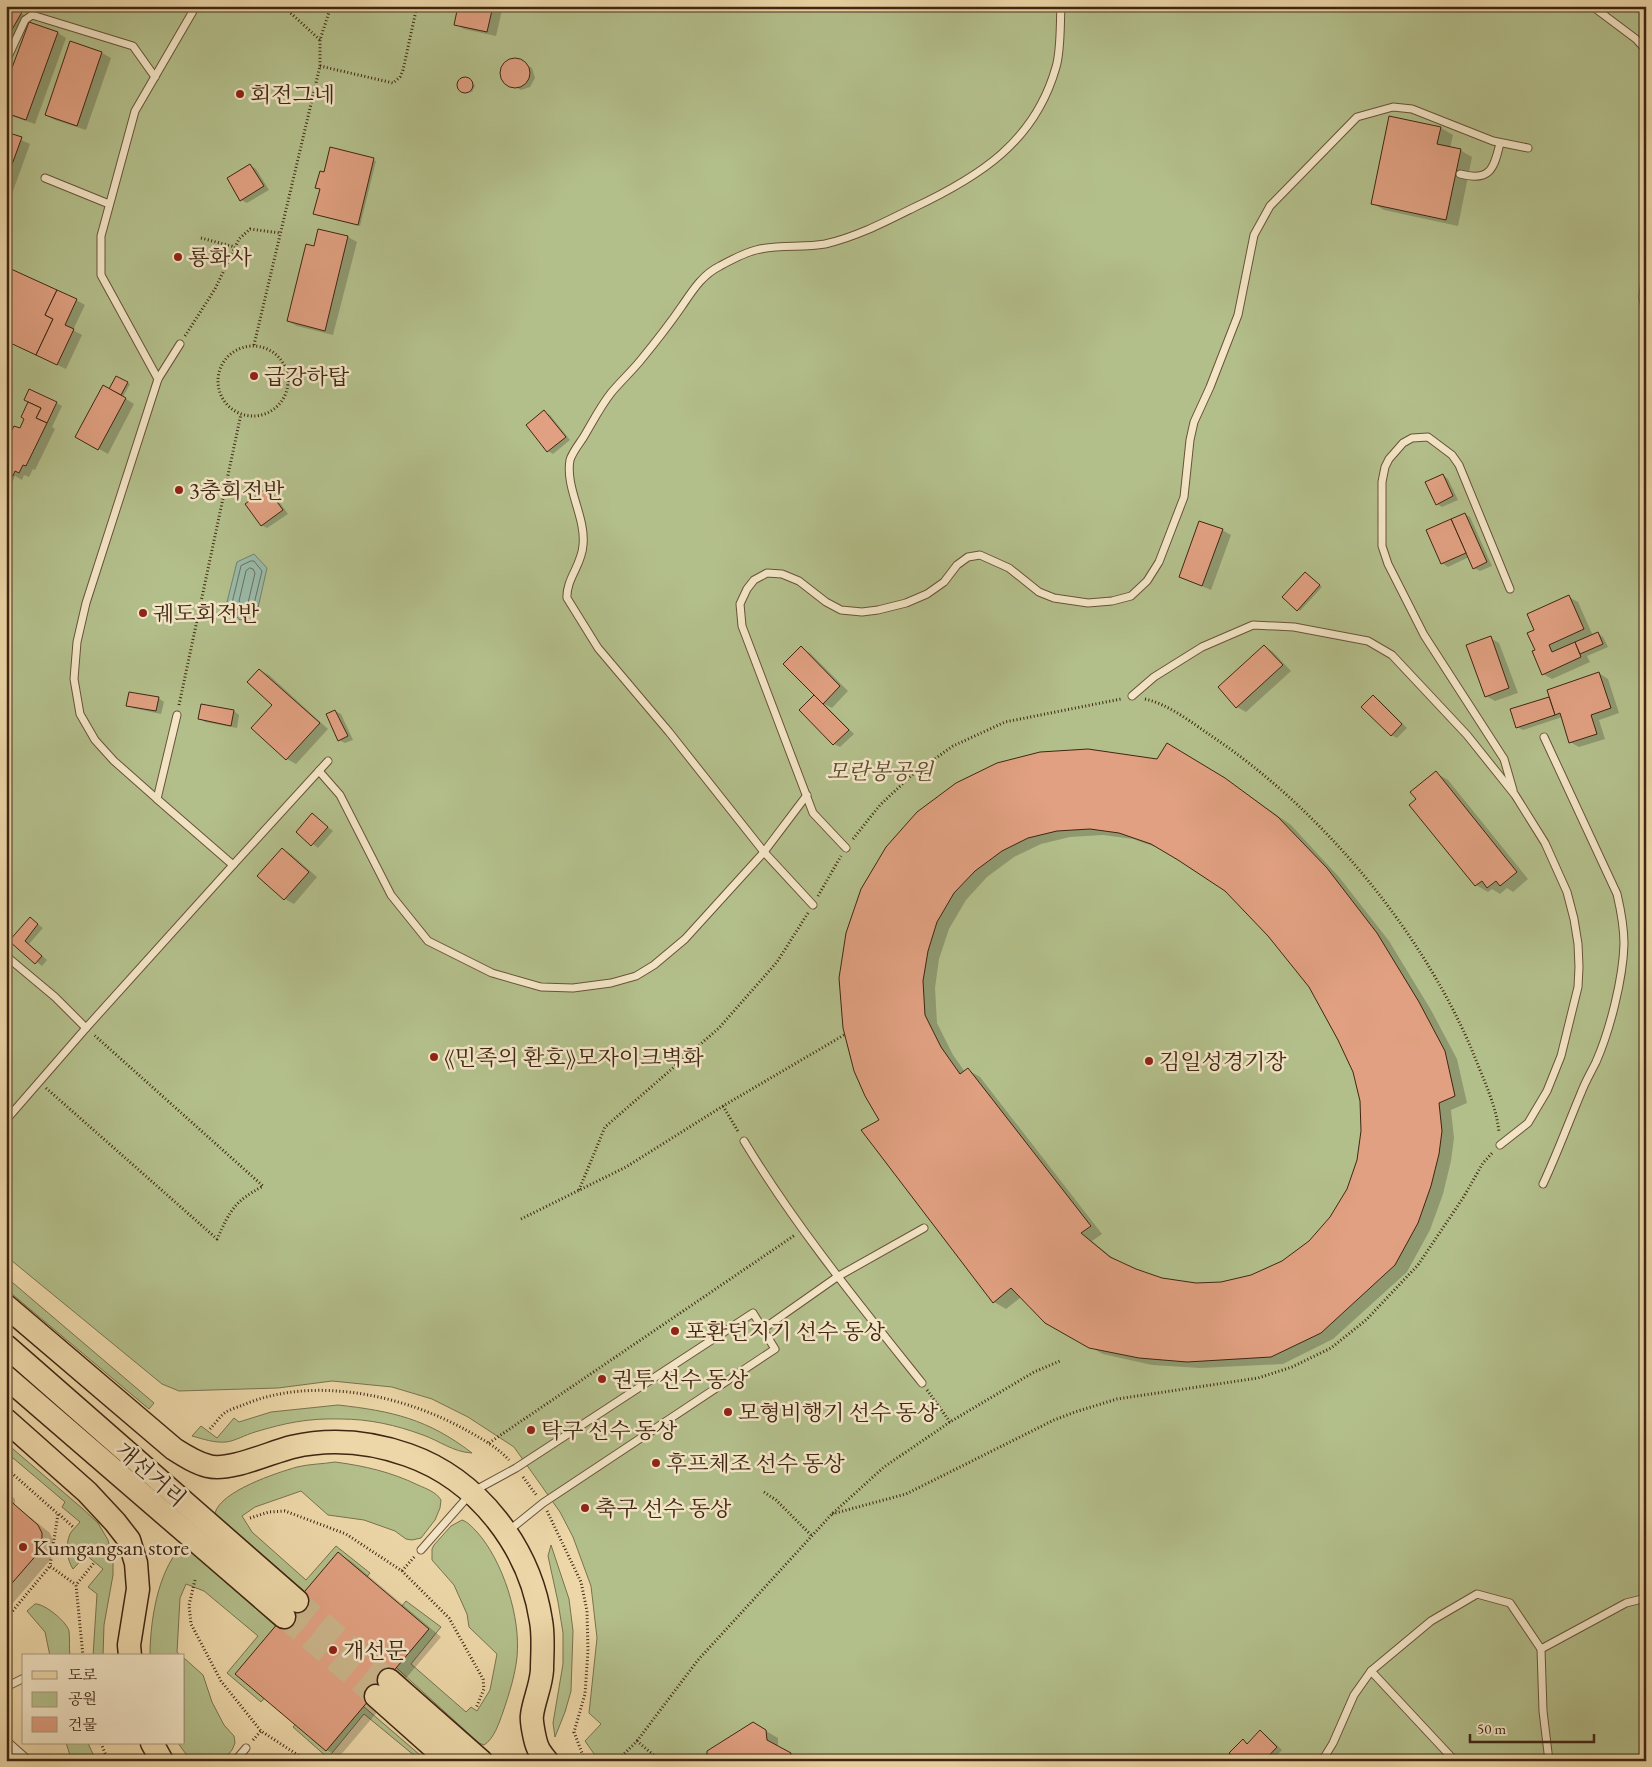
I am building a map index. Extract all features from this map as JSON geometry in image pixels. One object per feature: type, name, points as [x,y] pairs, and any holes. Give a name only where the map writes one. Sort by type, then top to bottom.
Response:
[{"type":"main road","name":"개선거리","points":[[6,1306],[174,1449],[197,1462],[210,1467],[228,1466],[293,1447],[332,1442],[364,1444],[391,1449],[418,1458],[445,1473],[472,1492],[507,1532],[528,1570],[542,1622],[542,1674],[532,1716],[538,1748],[547,1761]]},
{"type":"main road","name":"개선거리","points":[[6,1346],[290,1609],[6,1377]]},
{"type":"main road","points":[[6,1420],[87,1492],[129,1540],[136,1563],[138,1589],[129,1645],[130,1654]]},
{"type":"main road","points":[[449,1761],[383,1688],[481,1761]]},
{"type":"main road","points":[[153,1744],[162,1761]]},
{"type":"street","points":[[6,1746],[24,1761]]},
{"type":"lane","points":[[158,379],[101,275],[101,236],[135,111],[196,6]]},
{"type":"lane","points":[[812,905],[764,852],[669,732],[598,648],[567,598],[567,590],[580,562],[584,546],[583,530],[573,487],[570,458],[610,394],[640,361],[682,307],[694,287],[707,274],[755,250],[824,244],[880,225],[942,195],[984,169],[1001,154],[1020,136],[1034,117],[1048,90],[1057,65],[1061,6]]},
{"type":"lane","points":[[1592,6],[1636,39],[1646,50]]},
{"type":"lane","points":[[6,61],[25,20],[32,15],[133,46],[154,77]]},
{"type":"lane","points":[[846,848],[813,813],[742,626],[740,604],[746,589],[754,580],[766,573],[782,574],[799,581],[826,602],[841,610],[862,612],[906,603],[927,594],[944,582],[956,565],[968,558],[980,555],[1009,568],[1039,592],[1054,598],[1088,603],[1112,602],[1131,596],[1147,581],[1159,562],[1184,497],[1190,440],[1194,422],[1238,315],[1254,235],[1270,206],[1357,117],[1393,107],[1412,109],[1500,143],[1528,148]]},
{"type":"lane","points":[[1460,174],[1481,177],[1486,174],[1496,161],[1500,143]]},
{"type":"lane","points":[[45,178],[109,204]]},
{"type":"lane","points":[[1646,270],[1643,297],[1646,315]]},
{"type":"lane","points":[[180,344],[158,379],[86,603],[78,642],[74,679],[80,714],[95,740],[114,761],[233,864]]},
{"type":"lane","points":[[1510,589],[1459,465],[1452,455],[1428,437],[1412,438],[1403,443],[1388,459],[1385,467],[1382,482],[1382,546],[1388,564],[1424,635],[1504,760],[1515,796]]},
{"type":"lane","points":[[1132,696],[1154,677],[1202,647],[1253,625],[1294,627],[1368,641],[1392,655],[1467,735],[1515,796],[1545,843],[1567,892],[1574,919],[1579,967],[1578,987],[1561,1056],[1547,1091],[1528,1123],[1500,1145]]},
{"type":"lane","points":[[157,799],[177,715]]},
{"type":"lane","points":[[1543,1184],[1596,1061],[1610,1021],[1621,974],[1624,944],[1623,921],[1618,894],[1544,737]]},
{"type":"lane","points":[[6,1120],[233,864],[328,761]]},
{"type":"lane","points":[[319,771],[340,795],[391,895],[428,941],[492,973],[541,987],[573,988],[611,984],[636,976],[654,965],[685,939],[764,852],[807,795]]},
{"type":"lane","points":[[6,956],[55,997],[86,1028]]},
{"type":"lane","points":[[744,1141],[767,1179],[803,1230],[922,1383]]},
{"type":"lane","points":[[763,1329],[837,1276],[924,1228]]},
{"type":"lane","points":[[421,1550],[472,1492],[516,1468],[753,1313],[775,1349],[543,1503],[507,1532]]},
{"type":"lane","points":[[1322,1761],[1354,1695],[1371,1671],[1431,1621],[1477,1594],[1510,1603],[1541,1649],[1543,1711],[1549,1761]]},
{"type":"lane","points":[[1541,1649],[1626,1603],[1646,1598]]},
{"type":"lane","points":[[1371,1671],[1455,1761]]},
{"type":"lane","points":[[6,1687],[22,1679]]},
{"type":"lane","points":[[235,1761],[246,1748]]},
{"type":"path","points":[[283,6],[320,40]]},
{"type":"path","points":[[254,345],[320,66],[320,40],[331,6]]},
{"type":"path","points":[[320,66],[393,83],[404,70],[417,6]]},
{"type":"path","points":[[180,344],[215,289],[239,239],[250,229],[280,233]]},
{"type":"path","points":[[201,238],[235,248]]},
{"type":"path","points":[[254,345],[266,348],[280,358],[287,369],[288,388],[279,404],[270,412],[257,416],[241,414],[228,406],[218,388],[218,376],[222,364],[229,354],[246,346],[254,345]]},
{"type":"path","points":[[177,715],[241,414]]},
{"type":"path","points":[[579,1190],[605,1127],[720,1028],[777,962],[846,848],[880,805],[912,774],[953,746],[1005,722],[1132,696],[1155,701],[1225,745],[1274,782],[1342,850],[1376,891],[1411,939],[1443,990],[1469,1042],[1497,1115],[1500,1145],[1483,1163],[1463,1198],[1418,1265],[1366,1320],[1331,1348],[1292,1367],[1258,1378],[1117,1399],[1075,1412],[1054,1420],[906,1494],[832,1514]]},
{"type":"path","points":[[40,1083],[217,1239],[229,1213],[243,1197],[263,1186],[86,1028]]},
{"type":"path","points":[[521,1219],[626,1167],[723,1106],[844,1035]]},
{"type":"path","points":[[723,1106],[744,1141]]},
{"type":"path","points":[[489,1443],[803,1230]]},
{"type":"path","points":[[617,1761],[637,1741],[698,1660],[832,1514],[884,1467],[950,1422],[1034,1372],[1060,1361]]},
{"type":"path","points":[[922,1383],[950,1422]]},
{"type":"path","points":[[210,1429],[226,1412]]},
{"type":"path","points":[[6,1468],[73,1527]]},
{"type":"path","points":[[764,1492],[776,1500],[812,1535]]},
{"type":"path","points":[[250,1518],[269,1512],[285,1511],[346,1534],[402,1571],[449,1618],[483,1679],[484,1690],[476,1708]]},
{"type":"path","points":[[6,1619],[50,1566],[58,1514]]},
{"type":"path","points":[[402,1571],[421,1550]]},
{"type":"path","points":[[83,1654],[76,1585],[94,1563]]},
{"type":"path","points":[[50,1566],[76,1585]]},
{"type":"path","points":[[195,1580],[189,1605],[191,1624],[221,1681],[261,1731],[307,1761]]},
{"type":"path","points":[[637,1741],[660,1761]]},
{"type":"path","points":[[101,1744],[108,1761]]},
{"type":"green space","name":"모란봉공원","points":[[6,6],[1646,6],[1646,1761],[599,1761],[585,1741],[601,1724],[589,1713],[597,1638],[591,1586],[573,1537],[560,1512],[514,1447],[468,1417],[432,1399],[392,1387],[332,1381],[278,1388],[179,1391],[162,1384],[6,1256]]},
{"type":"green space","points":[[6,1277],[154,1403],[149,1409],[6,1289]]},
{"type":"green space","points":[[338,1405],[376,1410],[409,1418],[440,1432],[472,1453],[453,1448],[403,1428],[372,1421],[351,1419],[318,1419],[297,1422],[251,1433],[226,1442],[192,1436],[201,1426],[217,1438],[234,1418],[239,1422],[271,1412]]},
{"type":"green space","points":[[6,1443],[98,1523],[108,1540],[113,1561],[113,1575],[104,1625],[103,1654],[93,1654],[97,1594],[88,1587],[103,1569],[86,1555],[73,1569],[68,1557],[68,1538],[80,1522],[62,1507],[65,1502],[6,1452]]},
{"type":"green space","points":[[335,1462],[378,1470],[408,1480],[437,1495],[441,1500],[440,1508],[435,1520],[421,1538],[412,1540],[406,1539],[395,1531],[364,1520],[328,1515],[301,1491],[255,1507],[242,1516],[252,1532],[306,1580],[336,1546],[370,1573],[362,1583],[312,1598],[215,1513],[219,1505],[227,1497],[263,1478],[306,1465]]},
{"type":"green space","points":[[462,1520],[477,1532],[495,1558],[508,1591],[516,1625],[517,1657],[512,1685],[496,1730],[491,1739],[484,1745],[479,1743],[390,1662],[397,1612],[406,1601],[441,1627],[411,1664],[466,1712],[471,1707],[477,1711],[490,1690],[497,1654],[469,1627],[467,1614],[454,1585],[432,1560],[434,1545],[451,1526]]},
{"type":"green space","points":[[551,1545],[569,1599],[573,1631],[571,1691],[555,1737],[553,1723],[563,1664],[563,1633],[548,1556]]},
{"type":"green space","points":[[180,1548],[188,1549],[281,1631],[276,1685],[261,1702],[227,1673],[258,1636],[204,1591],[186,1584],[180,1598],[177,1652],[179,1654],[150,1654],[151,1629],[156,1599],[172,1559]]},
{"type":"green space","points":[[35,1604],[44,1607],[60,1618],[69,1631],[70,1654],[50,1654],[45,1632],[27,1611]]},
{"type":"green space","points":[[185,1659],[203,1675],[212,1702],[224,1725],[234,1736],[235,1743],[223,1761],[191,1761],[179,1744],[185,1744]]},
{"type":"green space","points":[[356,1700],[427,1761],[421,1761],[364,1714],[328,1758],[293,1727],[307,1711]]},
{"type":"green space","points":[[66,1744],[88,1744],[96,1761],[72,1761]]},
{"type":"water","points":[[254,554],[267,568],[257,612],[240,620],[226,606],[237,562]]},
{"type":"building","points":[[6,6],[11,6],[22,12],[6,40]]},
{"type":"building","points":[[458,6],[493,6],[487,32],[454,25]]},
{"type":"building","points":[[29,22],[58,32],[26,120],[6,113],[6,84]]},
{"type":"building","points":[[70,41],[102,52],[77,126],[45,115]]},
{"type":"building","points":[[515,58],[525,63],[530,73],[525,83],[515,88],[505,83],[500,73],[505,63]]},
{"type":"building","points":[[465,77],[471,79],[473,85],[471,91],[465,93],[459,91],[457,85],[459,79]]},
{"type":"building","points":[[1389,116],[1441,127],[1437,144],[1461,149],[1446,220],[1371,204]]},
{"type":"building","points":[[6,132],[22,137],[6,181]]},
{"type":"building","points":[[330,147],[374,158],[358,225],[313,214],[320,189],[315,188],[320,171],[324,172]]},
{"type":"building","points":[[250,164],[264,186],[240,201],[227,178]]},
{"type":"building","points":[[318,229],[348,236],[325,331],[287,321],[306,244],[314,246]]},
{"type":"building","points":[[11,269],[57,290],[45,315],[53,319],[36,355],[6,341],[6,278]]},
{"type":"building","points":[[57,290],[77,299],[65,325],[74,329],[57,365],[36,355],[53,319],[45,315]]},
{"type":"building","points":[[116,376],[128,382],[121,395],[109,389]]},
{"type":"building","points":[[103,385],[126,398],[98,450],[75,437]]},
{"type":"building","points":[[29,389],[57,402],[47,423],[36,418],[41,408],[24,400]]},
{"type":"building","points":[[28,402],[41,408],[36,418],[47,423],[26,466],[23,465],[19,473],[15,471],[13,476],[6,472],[6,441],[14,426],[20,428],[24,419],[21,417]]},
{"type":"building","points":[[544,410],[566,437],[547,452],[526,425]]},
{"type":"building","points":[[1443,474],[1453,496],[1436,505],[1425,482]]},
{"type":"building","points":[[267,488],[283,510],[261,526],[245,504]]},
{"type":"building","points":[[1465,513],[1487,562],[1473,569],[1451,519]]},
{"type":"building","points":[[1451,519],[1466,553],[1441,564],[1426,530]]},
{"type":"building","points":[[1199,521],[1223,529],[1202,586],[1179,577]]},
{"type":"building","points":[[1305,572],[1320,585],[1297,611],[1282,597]]},
{"type":"building","points":[[1569,595],[1584,629],[1549,645],[1552,652],[1575,642],[1581,657],[1542,675],[1532,651],[1535,650],[1527,633],[1534,630],[1527,614]]},
{"type":"building","points":[[1598,632],[1603,644],[1580,654],[1575,642]]},
{"type":"building","points":[[1491,636],[1509,688],[1485,697],[1466,645]]},
{"type":"building","points":[[1264,645],[1283,665],[1236,708],[1218,687]]},
{"type":"building","points":[[801,646],[840,686],[823,704],[783,664]]},
{"type":"building","points":[[259,669],[320,723],[286,760],[251,728],[272,705],[247,682]]},
{"type":"building","points":[[1599,672],[1611,708],[1591,715],[1597,734],[1569,743],[1560,713],[1555,715],[1547,690]]},
{"type":"building","points":[[129,692],[159,697],[156,711],[126,706]]},
{"type":"building","points":[[814,695],[849,730],[833,745],[799,710]]},
{"type":"building","points":[[1373,695],[1402,724],[1391,736],[1361,707]]},
{"type":"building","points":[[1549,697],[1555,715],[1516,728],[1510,709]]},
{"type":"building","points":[[201,704],[234,710],[231,726],[198,719]]},
{"type":"building","points":[[335,710],[348,736],[338,741],[326,714]]},
{"type":"building","points":[[1167,743],[1225,778],[1278,817],[1327,868],[1377,933],[1419,1002],[1445,1051],[1455,1096],[1439,1103],[1442,1131],[1439,1154],[1431,1186],[1418,1223],[1395,1265],[1321,1333],[1271,1357],[1187,1362],[1139,1358],[1089,1348],[1045,1323],[1011,1288],[993,1303],[861,1130],[879,1120],[865,1096],[854,1071],[843,1028],[839,978],[846,933],[861,889],[886,847],[917,812],[956,783],[997,763],[1040,752],[1088,749],[1157,759]],"holes":[[[1090,829],[1119,833],[1151,844],[1225,891],[1268,936],[1309,987],[1353,1072],[1360,1101],[1361,1131],[1357,1160],[1347,1189],[1330,1217],[1309,1241],[1282,1261],[1251,1275],[1221,1282],[1196,1283],[1162,1278],[1110,1257],[1081,1233],[1091,1226],[968,1068],[960,1074],[941,1047],[925,1015],[923,981],[928,951],[937,922],[954,893],[975,871],[1002,851],[1028,838],[1057,831]]]},
{"type":"building","points":[[1436,771],[1517,872],[1500,886],[1496,881],[1487,888],[1482,881],[1475,886],[1409,805],[1416,799],[1410,792]]},
{"type":"building","points":[[312,813],[328,827],[311,846],[296,832]]},
{"type":"building","points":[[282,848],[309,872],[284,900],[257,876]]},
{"type":"building","points":[[30,917],[38,924],[25,941],[42,956],[35,964],[9,941]]},
{"type":"building","name":"Kumgangsan store","points":[[7,1498],[38,1525],[42,1533],[42,1543],[39,1552],[6,1590]]},
{"type":"building","points":[[338,1552],[429,1629],[326,1751],[235,1674]]},
{"type":"building","points":[[753,1722],[766,1730],[767,1740],[791,1753],[791,1761],[707,1761],[707,1751]]},
{"type":"building","points":[[1260,1730],[1277,1747],[1264,1761],[1236,1761],[1229,1753],[1243,1739],[1247,1744]]},
{"type":"tunnel","points":[[297,1601],[389,1680]]},
{"type":"tunnel","points":[[284,1617],[376,1696]]},
{"type":"place","name":"회전그네","points":[[240,94]]},
{"type":"place","name":"룡화사","points":[[178,257]]},
{"type":"place","name":"급강하탑","points":[[254,376]]},
{"type":"place","name":"3충회전반","points":[[179,490]]},
{"type":"place","name":"궤도회전반","points":[[143,613]]},
{"type":"place","name":"《민족의 환호》모자이크벽화","points":[[434,1057]]},
{"type":"place","name":"김일성경기장","points":[[1149,1061]]},
{"type":"place","name":"포환던지기 선수 동상","points":[[675,1331]]},
{"type":"place","name":"권투 선수 동상","points":[[602,1379]]},
{"type":"place","name":"모형비행기 선수 동상","points":[[728,1412]]},
{"type":"place","name":"탁구 선수 동상","points":[[531,1430]]},
{"type":"place","name":"후프체조 선수 동상","points":[[656,1463]]},
{"type":"place","name":"축구 선수 동상","points":[[585,1508]]},
{"type":"place","name":"Kumgangsan store","points":[[23,1547]]},
{"type":"place","name":"개선문","points":[[333,1650]]}]
